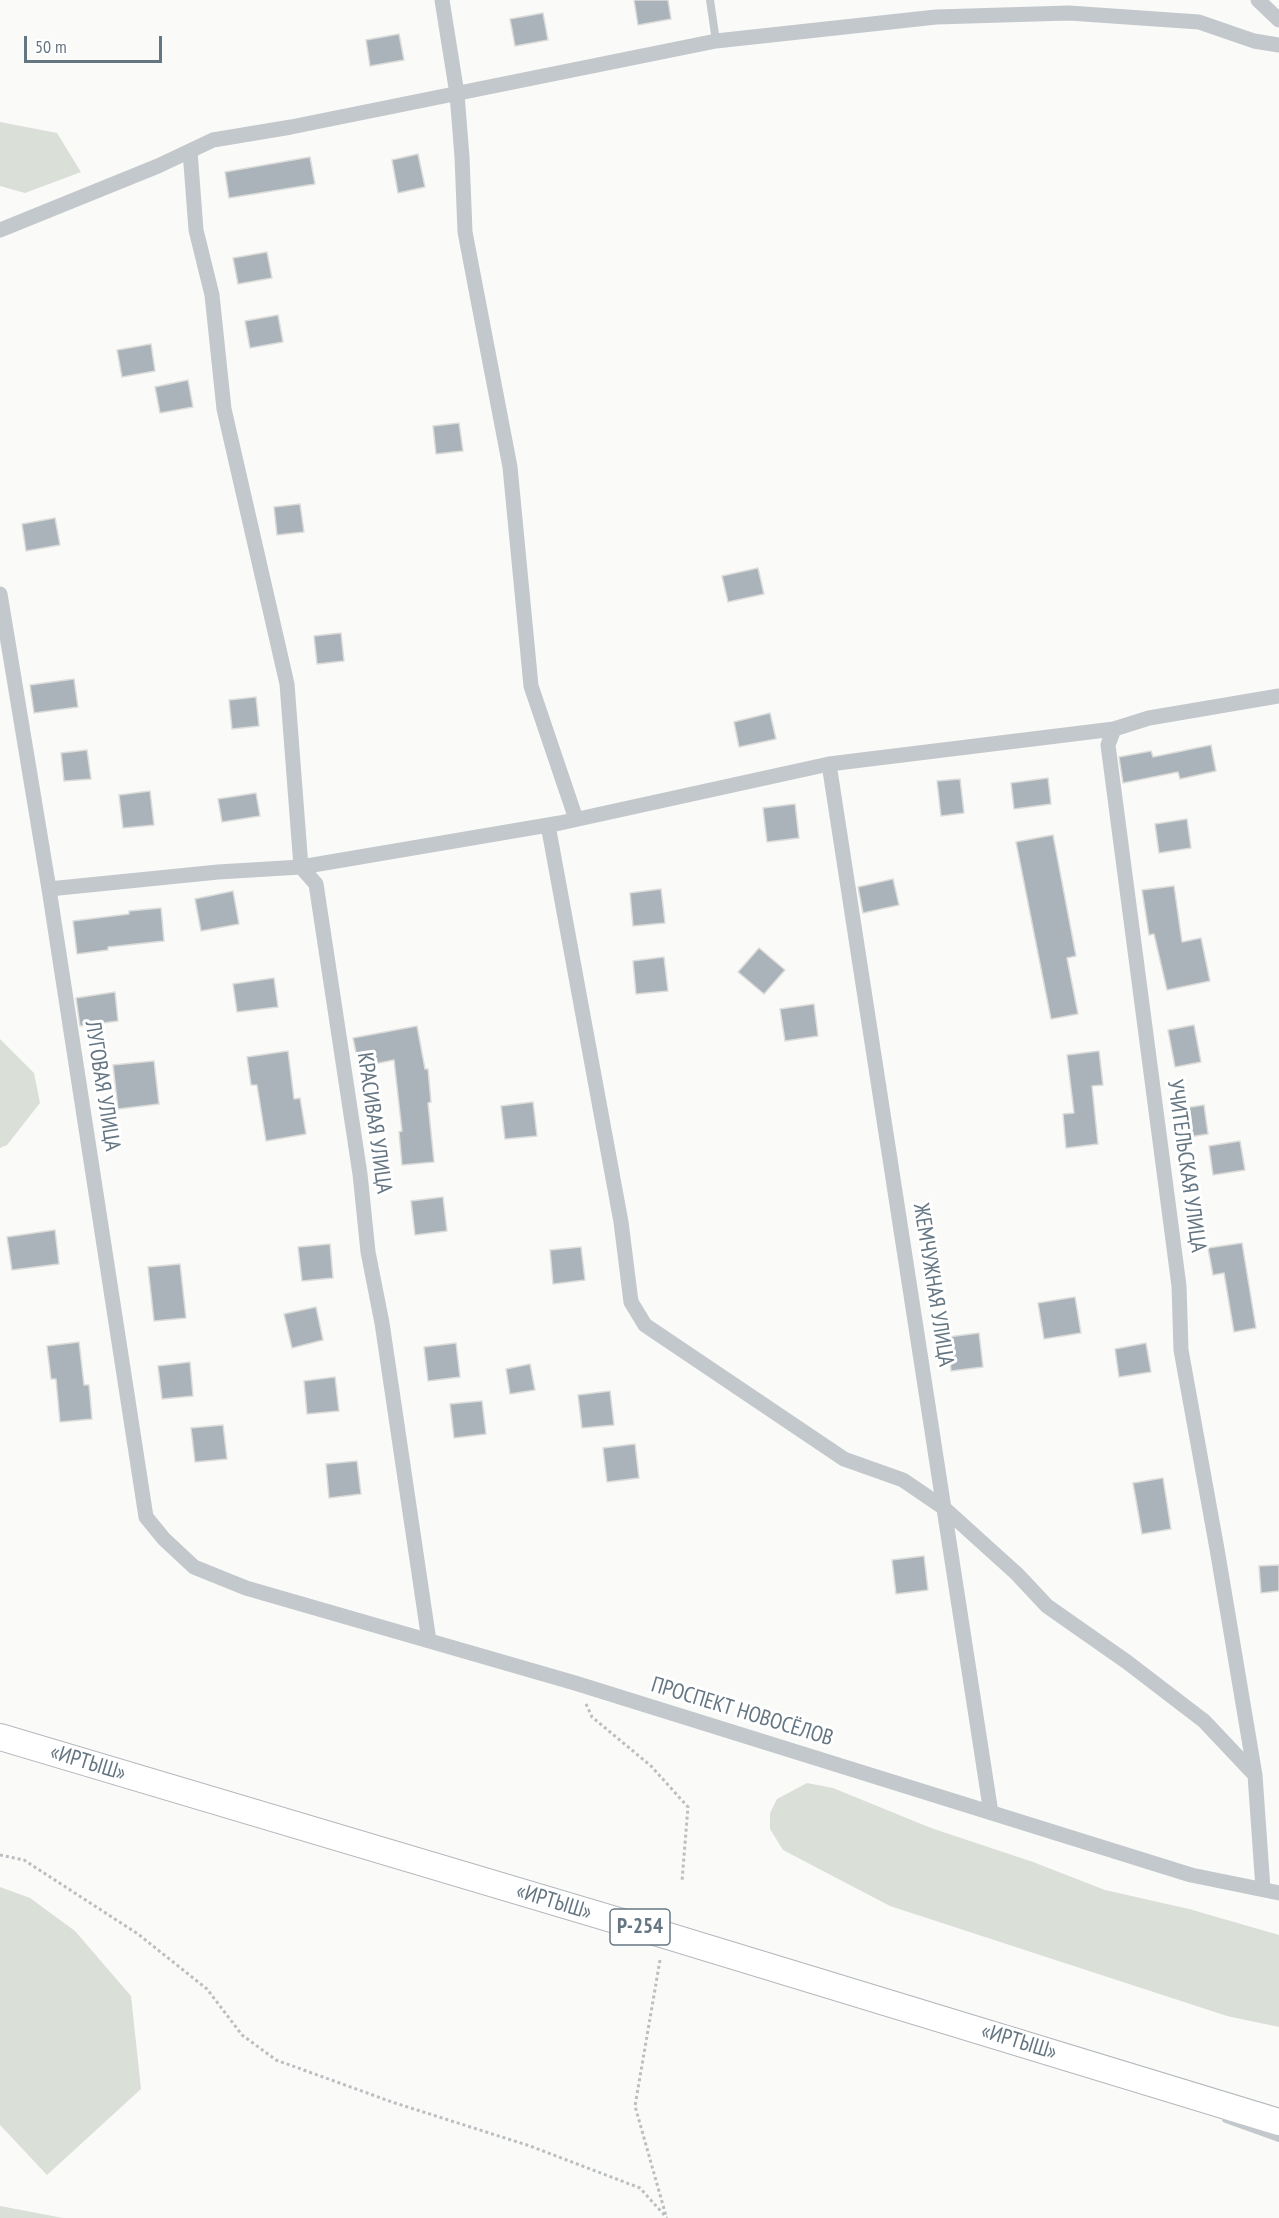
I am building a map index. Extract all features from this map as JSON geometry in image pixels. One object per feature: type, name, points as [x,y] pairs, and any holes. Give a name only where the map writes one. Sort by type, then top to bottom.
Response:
[{"type":"highway","name":"«ИРТЫШ»","points":[[0,1737],[609,1918],[1279,2122]]},
{"type":"street","points":[[442,0],[457,94],[465,232],[510,466],[531,686],[576,819]]},
{"type":"street","points":[[1258,0],[1279,20]]},
{"type":"street","points":[[0,230],[213,140],[291,127],[716,41],[936,17],[1069,13],[1199,22],[1254,41],[1279,45]]},
{"type":"street","points":[[190,151],[196,230],[212,295],[224,409],[287,684],[301,867]]},
{"type":"street","name":"ЛУГОВАЯ УЛИЦА","points":[[0,594],[49,889],[146,1517],[164,1539],[194,1567]]},
{"type":"street","points":[[49,889],[218,872],[301,867],[548,825],[830,764],[1114,729],[1149,718],[1279,696]]},
{"type":"street","name":"УЧИТЕЛЬСКАЯ УЛИЦА","points":[[1114,729],[1108,744],[1179,1286],[1180,1350],[1217,1549],[1255,1775],[1263,1889]]},
{"type":"street","name":"ЖЕМЧУЖНАЯ УЛИЦА","points":[[830,764],[992,1813]]},
{"type":"street","points":[[548,825],[621,1222],[631,1302],[645,1325],[844,1459],[903,1480],[944,1508],[1017,1574],[1047,1606],[1127,1662],[1204,1721],[1255,1775]]},
{"type":"street","name":"КРАСИВАЯ УЛИЦА","points":[[301,867],[316,884],[360,1174],[368,1252],[382,1323],[429,1641]]},
{"type":"street","name":"ПРОСПЕКТ НОВОСЁЛОВ","points":[[194,1567],[246,1588],[575,1683],[1191,1875],[1279,1893]]},
{"type":"lane","points":[[710,0],[716,41]]},
{"type":"lane","points":[[1054,2053],[1182,2102]]},
{"type":"lane","points":[[1215,2114],[1279,2138]]},
{"type":"path","points":[[575,1683],[592,1717],[651,1766],[688,1808],[682,1881]]},
{"type":"path","points":[[0,1855],[24,1860],[138,1934],[207,1989],[242,2035],[276,2060],[392,2102],[530,2146],[640,2188],[667,2218]]},
{"type":"path","points":[[660,1960],[635,2106],[667,2218]]},
{"type":"shaded area","points":[[0,122],[57,133],[81,172],[25,193],[0,186]]},
{"type":"shaded area","points":[[0,1039],[34,1073],[40,1103],[7,1145],[0,1148]]},
{"type":"shaded area","points":[[807,1783],[833,1788],[931,1828],[1033,1862],[1105,1890],[1189,1909],[1279,1935],[1279,2027],[1227,2016],[890,1906],[783,1850],[770,1829],[770,1813],[777,1799]]},
{"type":"shaded area","points":[[0,1887],[30,1898],[75,1931],[131,1996],[141,2089],[47,2175],[0,2125]]},
{"type":"shaded area","points":[[0,2206],[63,2218],[0,2218]]},
{"type":"building","points":[[634,0],[668,0],[671,19],[638,25]]},
{"type":"building","points":[[543,13],[548,40],[515,46],[510,19]]},
{"type":"building","points":[[399,34],[404,60],[370,66],[366,40]]},
{"type":"building","points":[[418,154],[425,187],[398,193],[392,160]]},
{"type":"building","points":[[310,157],[315,184],[229,198],[225,172]]},
{"type":"building","points":[[267,252],[272,278],[238,284],[233,258]]},
{"type":"building","points":[[278,315],[283,342],[250,348],[245,321]]},
{"type":"building","points":[[151,344],[155,371],[122,377],[117,350]]},
{"type":"building","points":[[188,380],[193,407],[160,413],[155,387]]},
{"type":"building","points":[[459,423],[463,451],[436,454],[433,426]]},
{"type":"building","points":[[300,504],[304,532],[277,535],[274,507]]},
{"type":"building","points":[[55,518],[60,545],[26,551],[22,524]]},
{"type":"building","points":[[758,568],[764,594],[728,602],[722,576]]},
{"type":"building","points":[[341,633],[344,661],[317,664],[314,636]]},
{"type":"building","points":[[74,679],[78,707],[34,713],[30,685]]},
{"type":"building","points":[[256,697],[259,726],[232,729],[229,700]]},
{"type":"building","points":[[770,713],[776,739],[739,747],[734,722]]},
{"type":"building","points":[[1211,745],[1216,771],[1180,779],[1178,772],[1123,783],[1119,757],[1151,751],[1153,757]]},
{"type":"building","points":[[87,750],[91,779],[64,781],[61,753]]},
{"type":"building","points":[[1048,778],[1051,804],[1014,809],[1011,783]]},
{"type":"building","points":[[960,779],[964,813],[941,816],[937,781]]},
{"type":"building","points":[[150,791],[154,825],[123,828],[119,795]]},
{"type":"building","points":[[256,793],[260,816],[222,822],[218,799]]},
{"type":"building","points":[[795,804],[799,838],[767,842],[763,808]]},
{"type":"building","points":[[1187,819],[1191,848],[1159,853],[1155,824]]},
{"type":"building","points":[[1053,835],[1076,956],[1067,958],[1078,1014],[1051,1019],[1016,842]]},
{"type":"building","points":[[893,879],[899,905],[863,913],[858,887]]},
{"type":"building","points":[[1174,886],[1182,942],[1201,938],[1210,981],[1167,990],[1154,934],[1149,935],[1142,890]]},
{"type":"building","points":[[661,889],[665,923],[633,926],[630,893]]},
{"type":"building","points":[[233,891],[239,924],[201,931],[195,899]]},
{"type":"building","points":[[161,908],[164,941],[108,947],[108,950],[77,954],[73,921]]},
{"type":"building","points":[[759,948],[785,970],[764,994],[738,972]]},
{"type":"building","points":[[664,957],[668,991],[636,994],[633,961]]},
{"type":"building","points":[[274,978],[278,1007],[237,1012],[233,984]]},
{"type":"building","points":[[115,992],[118,1021],[80,1026],[76,998]]},
{"type":"building","points":[[814,1004],[818,1036],[785,1041],[780,1009]]},
{"type":"building","points":[[1194,1025],[1201,1062],[1175,1067],[1168,1030]]},
{"type":"building","points":[[417,1026],[425,1069],[428,1069],[431,1102],[428,1103],[434,1162],[402,1165],[399,1132],[402,1131],[394,1060],[359,1067],[353,1038]]},
{"type":"building","points":[[288,1051],[294,1099],[300,1098],[306,1134],[266,1141],[257,1085],[251,1085],[247,1057]]},
{"type":"building","points":[[1099,1051],[1103,1085],[1092,1086],[1098,1144],[1066,1148],[1063,1114],[1074,1113],[1067,1055]]},
{"type":"building","points":[[154,1061],[159,1104],[118,1109],[113,1065]]},
{"type":"building","points":[[533,1102],[537,1136],[505,1139],[501,1106]]},
{"type":"building","points":[[1204,1105],[1208,1134],[1176,1139],[1172,1110]]},
{"type":"building","points":[[1240,1141],[1245,1170],[1213,1175],[1209,1146]]},
{"type":"building","points":[[443,1197],[447,1231],[415,1235],[411,1201]]},
{"type":"building","points":[[55,1230],[59,1264],[12,1270],[7,1237]]},
{"type":"building","points":[[1242,1243],[1256,1328],[1234,1332],[1224,1273],[1213,1275],[1208,1248]]},
{"type":"building","points":[[330,1244],[333,1278],[302,1281],[298,1247]]},
{"type":"building","points":[[581,1247],[585,1280],[553,1284],[550,1250]]},
{"type":"building","points":[[180,1264],[186,1318],[154,1321],[148,1267]]},
{"type":"building","points":[[1075,1297],[1081,1333],[1044,1339],[1038,1303]]},
{"type":"building","points":[[316,1307],[323,1340],[292,1348],[284,1314]]},
{"type":"building","points":[[979,1333],[983,1367],[951,1371],[948,1337]]},
{"type":"building","points":[[79,1342],[84,1385],[89,1385],[92,1419],[60,1422],[56,1379],[51,1379],[47,1346]]},
{"type":"building","points":[[456,1343],[460,1377],[428,1381],[424,1347]]},
{"type":"building","points":[[1146,1343],[1151,1372],[1119,1377],[1115,1349]]},
{"type":"building","points":[[190,1362],[193,1396],[162,1399],[158,1366]]},
{"type":"building","points":[[530,1364],[535,1390],[510,1394],[506,1369]]},
{"type":"building","points":[[335,1377],[339,1411],[307,1414],[304,1381]]},
{"type":"building","points":[[610,1391],[614,1425],[582,1428],[578,1395]]},
{"type":"building","points":[[482,1401],[486,1434],[454,1438],[450,1404]]},
{"type":"building","points":[[223,1425],[227,1459],[195,1462],[191,1428]]},
{"type":"building","points":[[635,1444],[639,1478],[607,1482],[603,1448]]},
{"type":"building","points":[[357,1461],[361,1494],[329,1498],[326,1464]]},
{"type":"building","points":[[1163,1478],[1171,1529],[1142,1534],[1133,1483]]},
{"type":"building","points":[[924,1556],[928,1590],[896,1594],[892,1560]]},
{"type":"building","points":[[1279,1565],[1279,1591],[1261,1593],[1259,1566]]}]
